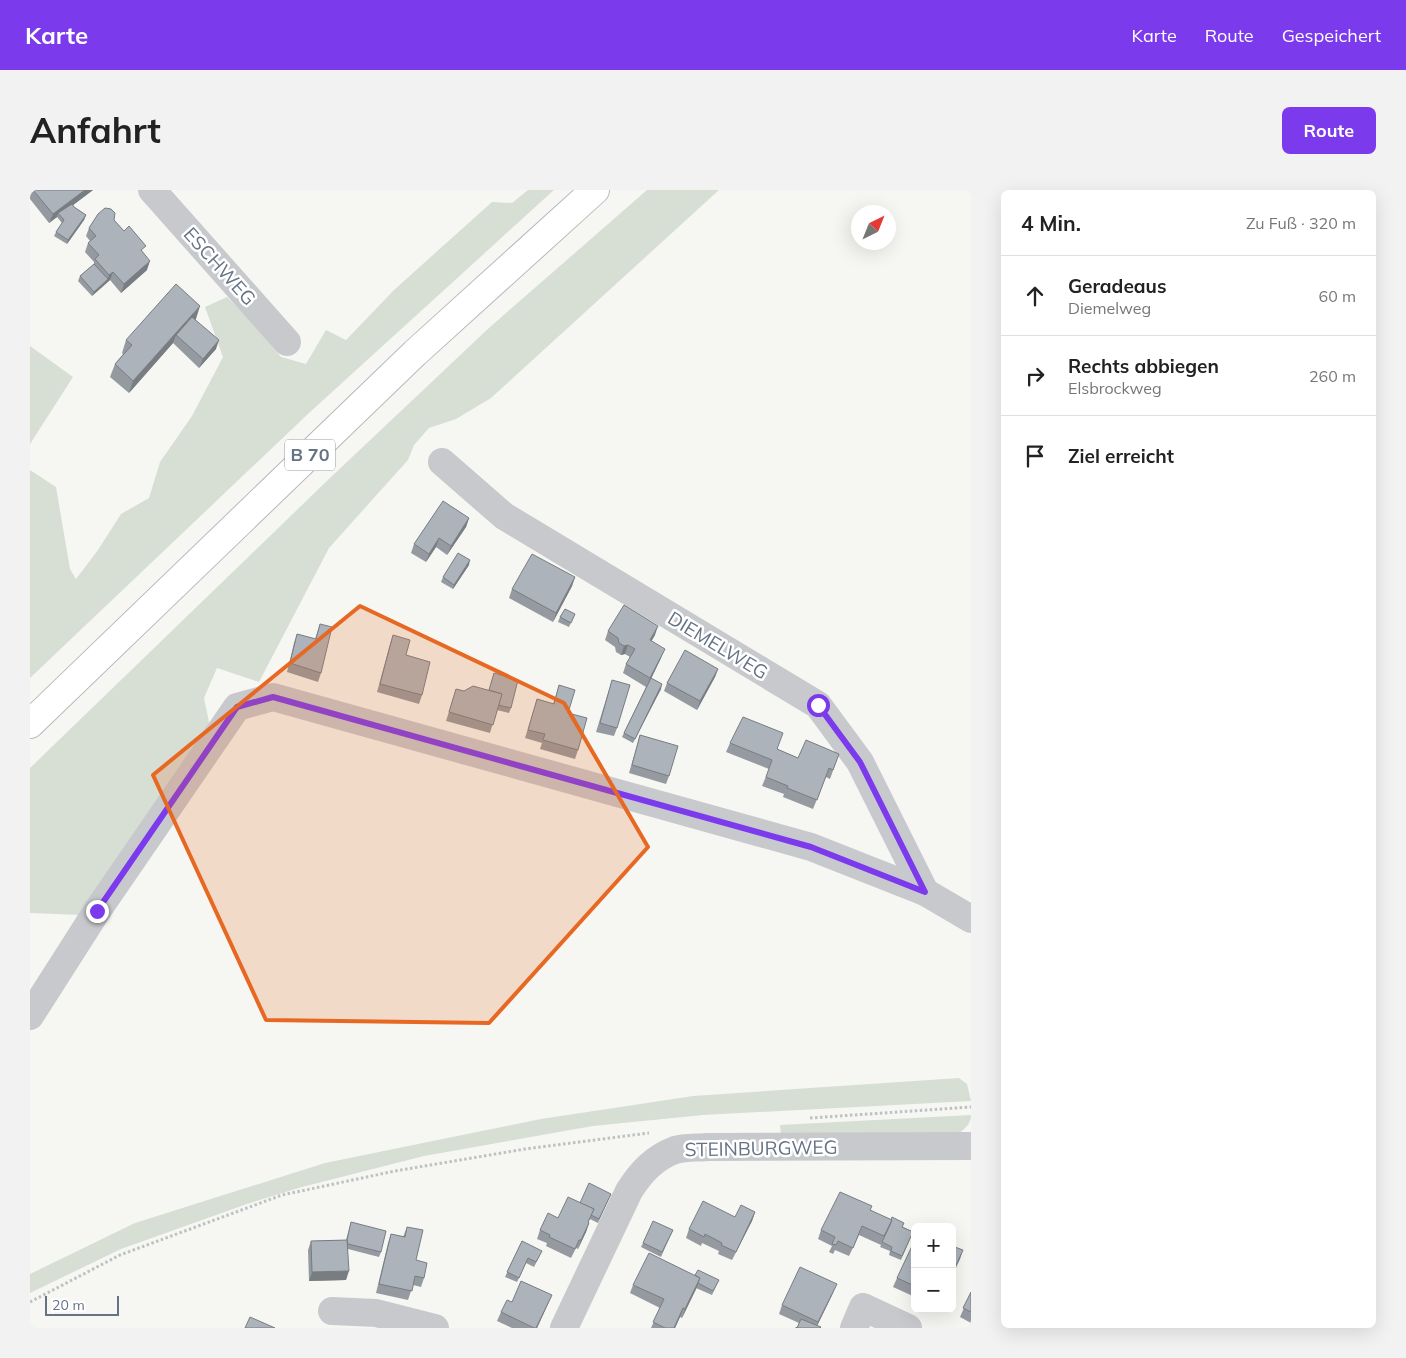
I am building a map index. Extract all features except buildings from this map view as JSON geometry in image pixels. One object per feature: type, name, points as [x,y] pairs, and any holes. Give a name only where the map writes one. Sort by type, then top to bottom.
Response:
[{"type":"highway","name":"B 70","points":[[30,724],[415,353],[595,190]]},
{"type":"street","name":"ESCHWEG","points":[[152,190],[287,342]]},
{"type":"street","name":"DIEMELWEG","points":[[442,462],[504,516],[818,705],[860,762],[925,892]]},
{"type":"street","points":[[30,1016],[97,911],[237,707],[273,697],[811,847],[925,892],[971,919]]},
{"type":"street","name":"STEINBURGWEG","points":[[564,1328],[629,1191],[639,1175],[653,1162],[676,1150],[707,1147],[971,1146]]},
{"type":"street","points":[[854,1328],[863,1307],[908,1328]]},
{"type":"street","points":[[332,1311],[376,1313],[435,1328]]},
{"type":"path","points":[[803,1119],[971,1107]]},
{"type":"path","points":[[30,1302],[120,1254],[282,1195],[414,1168],[525,1149],[653,1132]]},
{"type":"highlighted area","points":[[360,606],[564,703],[648,847],[489,1023],[266,1020],[153,775]]},
{"type":"shaded area","points":[[528,190],[554,190],[309,413],[30,678],[30,470],[56,487],[70,569],[76,579],[98,550],[121,514],[149,498],[160,462],[192,416],[223,357],[205,307],[227,297],[256,325],[281,357],[306,364],[326,330],[346,340],[394,290],[492,202],[512,203]]},
{"type":"shaded area","points":[[647,190],[719,190],[491,398],[456,419],[429,428],[414,445],[408,460],[329,548],[259,682],[217,668],[204,698],[210,727],[81,915],[30,913],[30,768],[331,477],[490,327]]},
{"type":"shaded area","points":[[30,346],[73,377],[30,444]]},
{"type":"shaded area","points":[[959,1078],[967,1084],[971,1101],[703,1115],[593,1126],[424,1156],[302,1187],[247,1204],[121,1249],[30,1293],[30,1274],[135,1223],[325,1163],[541,1119],[693,1096]]},
{"type":"shaded area","points":[[971,1115],[969,1123],[960,1133],[781,1135],[780,1125]]},
{"type":"route","points":[[97,911],[237,707],[273,697],[811,847],[925,892],[860,762],[818,705]]}]
